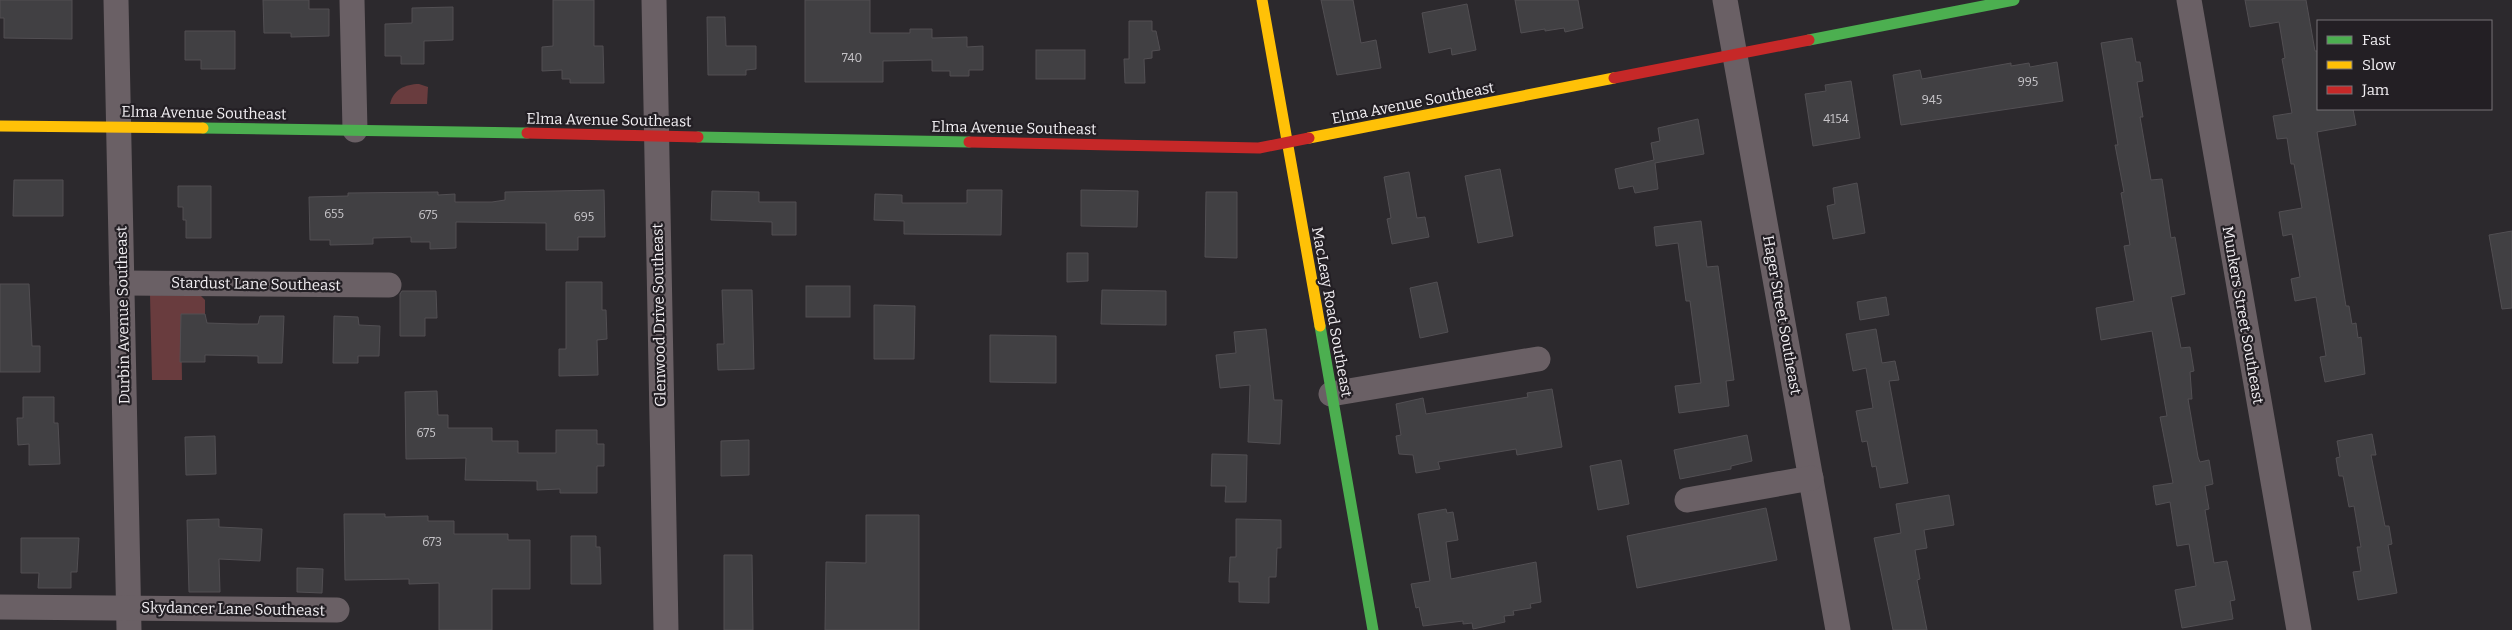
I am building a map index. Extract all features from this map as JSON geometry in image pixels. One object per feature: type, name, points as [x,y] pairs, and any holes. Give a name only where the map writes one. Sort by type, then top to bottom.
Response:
[{"type":"street","name":"Durbin Avenue Southeast","points":[[116,0],[128,619]]},
{"type":"street","points":[[352,0],[355,130]]},
{"type":"street","name":"Glenwood Drive Southeast","points":[[654,0],[666,630]]},
{"type":"street","name":"MacLeay Road Southeast","points":[[1262,0],[1373,630]]},
{"type":"street","name":"Hager Street Southeast","points":[[1725,0],[1838,630]]},
{"type":"street","name":"Elma Avenue Southeast","points":[[0,126],[355,130],[1259,148],[2014,0]]},
{"type":"street","name":"Munkers Street Southeast","points":[[2189,0],[2299,630]]},
{"type":"street","name":"Stardust Lane Southeast","points":[[122,282],[389,285]]},
{"type":"street","points":[[1331,394],[1538,359]]},
{"type":"street","points":[[1686,500],[1811,478]]},
{"type":"street","name":"Skydancer Lane Southeast","points":[[0,607],[128,619],[337,610]]},
{"type":"shaded area","points":[[419,84],[428,87],[427,104],[390,104],[394,95],[400,89],[409,85]]},
{"type":"shaded area","points":[[150,295],[201,296],[205,300],[205,314],[181,314],[182,380],[152,380]]},
{"type":"building","points":[[0,0],[72,0],[72,39],[4,38],[4,18],[0,18]]},
{"type":"building","points":[[263,0],[309,0],[309,9],[329,9],[329,36],[291,37],[291,33],[264,33]]},
{"type":"building","points":[[553,0],[594,0],[594,46],[603,46],[604,83],[570,83],[570,79],[562,79],[562,70],[542,71],[542,47],[553,46]]},
{"type":"building","points":[[805,0],[870,0],[870,33],[910,33],[910,29],[932,29],[932,38],[967,37],[967,47],[983,46],[983,70],[969,70],[969,76],[950,76],[950,71],[932,71],[932,60],[883,61],[883,82],[805,82]]},
{"type":"building","points":[[1321,0],[1353,0],[1361,43],[1376,40],[1381,68],[1337,75]]},
{"type":"building","points":[[1515,0],[1578,0],[1583,28],[1565,32],[1564,28],[1521,33]]},
{"type":"building","points":[[2245,0],[2306,0],[2315,51],[2317,51],[2317,110],[2353,110],[2356,125],[2317,132],[2346,306],[2349,306],[2352,324],[2356,323],[2358,338],[2361,337],[2365,374],[2325,382],[2320,357],[2326,356],[2316,297],[2295,301],[2291,279],[2300,277],[2292,234],[2283,236],[2279,212],[2302,208],[2294,164],[2291,164],[2287,138],[2277,139],[2273,116],[2292,113],[2282,59],[2285,58],[2279,22],[2250,27]]},
{"type":"building","points":[[1467,4],[1476,50],[1452,55],[1451,48],[1429,53],[1422,13]]},
{"type":"building","points":[[453,7],[453,40],[424,41],[424,64],[401,64],[401,56],[385,56],[385,24],[412,23],[412,8]]},
{"type":"building","points":[[707,17],[725,17],[726,46],[756,46],[756,69],[746,70],[746,75],[708,75]]},
{"type":"building","points":[[1129,21],[1152,21],[1152,31],[1156,31],[1160,50],[1152,51],[1152,58],[1144,59],[1145,83],[1125,83],[1124,59],[1129,59]]},
{"type":"building","points":[[185,31],[235,31],[235,69],[201,69],[201,60],[185,60]]},
{"type":"building","points":[[2132,38],[2136,62],[2140,62],[2143,81],[2137,82],[2143,117],[2140,117],[2151,180],[2162,179],[2171,238],[2175,237],[2185,294],[2171,297],[2181,348],[2190,347],[2194,371],[2190,372],[2192,399],[2188,399],[2198,457],[2200,462],[2209,460],[2213,484],[2205,486],[2209,509],[2205,510],[2214,563],[2227,561],[2235,600],[2230,601],[2233,619],[2182,628],[2175,590],[2196,586],[2189,544],[2177,546],[2170,502],[2156,505],[2153,486],[2173,483],[2160,417],[2167,416],[2152,331],[2101,340],[2096,308],[2134,301],[2124,246],[2130,245],[2121,193],[2124,192],[2115,145],[2118,145],[2101,43]]},
{"type":"building","points":[[1036,50],[1085,50],[1085,79],[1036,79]]},
{"type":"building","points":[[2057,62],[2063,101],[1901,125],[1893,75],[1920,70],[1922,79],[2011,63],[2011,66],[2029,63],[2030,67]]},
{"type":"building","points":[[1851,81],[1860,138],[1813,146],[1805,94],[1826,91],[1825,85]]},
{"type":"building","points":[[1698,119],[1704,154],[1655,163],[1658,189],[1635,193],[1633,186],[1619,189],[1615,169],[1654,160],[1651,143],[1660,141],[1658,128]]},
{"type":"building","points":[[1500,169],[1513,236],[1478,243],[1465,176]]},
{"type":"building","points":[[1409,172],[1417,218],[1425,217],[1429,237],[1392,244],[1387,219],[1391,218],[1384,177]]},
{"type":"building","points":[[14,180],[63,180],[63,216],[13,216]]},
{"type":"building","points":[[1857,183],[1865,233],[1833,239],[1827,206],[1835,204],[1833,188]]},
{"type":"building","points":[[178,186],[211,186],[211,238],[186,238],[186,220],[183,220],[183,207],[178,207]]},
{"type":"building","points":[[604,190],[605,237],[578,237],[578,250],[546,250],[546,223],[456,222],[456,248],[430,249],[430,242],[411,242],[411,237],[373,238],[373,244],[330,245],[330,240],[310,240],[309,197],[348,196],[348,193],[438,192],[438,195],[455,194],[455,202],[492,202],[505,200],[505,192]]},
{"type":"building","points":[[967,190],[1002,190],[1001,235],[904,234],[904,221],[874,220],[875,194],[902,195],[902,203],[967,203]]},
{"type":"building","points":[[1081,190],[1138,191],[1137,227],[1081,226]]},
{"type":"building","points":[[712,191],[759,192],[759,202],[796,202],[796,235],[772,235],[772,222],[711,220]]},
{"type":"building","points":[[1206,192],[1237,192],[1237,258],[1205,257]]},
{"type":"building","points":[[1701,221],[1707,267],[1718,266],[1734,380],[1726,381],[1729,406],[1679,413],[1675,386],[1701,383],[1690,301],[1686,301],[1678,243],[1656,246],[1654,227]]},
{"type":"building","points":[[2512,231],[2512,308],[2502,309],[2489,235]]},
{"type":"building","points":[[1067,253],[1088,253],[1088,281],[1067,282]]},
{"type":"building","points":[[566,282],[602,282],[602,310],[606,310],[607,339],[597,340],[598,375],[559,376],[559,349],[566,349]]},
{"type":"building","points":[[1437,282],[1448,332],[1420,338],[1410,288]]},
{"type":"building","points":[[0,284],[29,284],[32,346],[40,346],[40,372],[0,372]]},
{"type":"building","points":[[806,286],[850,286],[850,317],[806,317]]},
{"type":"building","points":[[722,290],[752,290],[754,369],[718,370],[717,344],[724,344]]},
{"type":"building","points":[[1102,290],[1166,291],[1166,325],[1101,324]]},
{"type":"building","points":[[402,291],[436,291],[437,318],[425,318],[425,336],[400,336],[400,294]]},
{"type":"building","points":[[1886,297],[1889,315],[1860,320],[1857,302]]},
{"type":"building","points":[[874,305],[915,306],[914,359],[874,359]]},
{"type":"building","points":[[181,314],[205,314],[207,323],[239,324],[258,324],[260,316],[284,316],[282,363],[258,363],[258,356],[205,355],[205,362],[180,362]]},
{"type":"building","points":[[334,316],[358,317],[359,325],[380,326],[379,356],[358,356],[358,363],[333,363]]},
{"type":"building","points":[[1266,329],[1274,400],[1282,400],[1280,444],[1248,442],[1250,385],[1220,388],[1216,355],[1236,353],[1234,332]]},
{"type":"building","points":[[1876,329],[1882,363],[1895,361],[1899,380],[1889,381],[1908,483],[1880,488],[1876,466],[1872,467],[1867,441],[1862,442],[1856,411],[1873,408],[1866,368],[1853,371],[1846,334]]},
{"type":"building","points":[[990,335],[1056,336],[1056,383],[990,382]]},
{"type":"building","points":[[1552,389],[1562,447],[1517,455],[1516,449],[1438,462],[1440,469],[1416,473],[1413,455],[1399,454],[1396,436],[1401,435],[1396,404],[1423,398],[1426,414],[1528,397],[1527,393]]},
{"type":"building","points":[[437,391],[438,415],[448,415],[448,428],[492,428],[492,441],[518,441],[518,453],[556,453],[556,430],[597,430],[597,444],[604,444],[604,466],[597,466],[597,493],[560,493],[560,489],[537,490],[537,481],[465,480],[466,458],[406,459],[405,392]]},
{"type":"building","points":[[23,397],[54,397],[54,423],[58,423],[60,464],[29,465],[29,444],[18,445],[17,418],[23,418]]},
{"type":"building","points":[[2372,434],[2376,455],[2371,455],[2385,526],[2389,526],[2392,544],[2388,545],[2397,593],[2358,600],[2353,572],[2361,571],[2357,547],[2361,547],[2354,506],[2349,507],[2343,476],[2339,476],[2336,458],[2340,457],[2337,441]]},
{"type":"building","points":[[1747,435],[1752,461],[1731,466],[1731,469],[1680,479],[1674,450]]},
{"type":"building","points":[[215,436],[216,474],[186,475],[185,437]]},
{"type":"building","points":[[749,440],[749,475],[721,476],[721,441]]},
{"type":"building","points":[[1212,454],[1247,455],[1246,502],[1225,502],[1226,486],[1211,486]]},
{"type":"building","points":[[1621,460],[1629,504],[1598,510],[1590,466]]},
{"type":"building","points":[[1949,495],[1954,525],[1924,530],[1927,548],[1915,550],[1920,579],[1917,580],[1927,630],[1893,630],[1874,538],[1901,533],[1896,504]]},
{"type":"building","points":[[1766,508],[1777,560],[1637,588],[1627,536]]},
{"type":"building","points":[[1446,509],[1447,513],[1453,512],[1458,540],[1446,542],[1451,579],[1536,562],[1541,602],[1530,604],[1531,608],[1513,611],[1514,615],[1504,616],[1505,622],[1473,629],[1472,623],[1463,624],[1463,621],[1423,626],[1419,607],[1416,608],[1411,584],[1430,581],[1418,514]]},
{"type":"building","points":[[344,514],[385,514],[385,517],[428,516],[428,521],[454,521],[454,534],[508,534],[508,540],[530,540],[530,589],[492,589],[492,630],[439,630],[439,583],[409,584],[409,579],[345,580]]},
{"type":"building","points":[[866,515],[919,515],[919,630],[825,630],[826,562],[866,563]]},
{"type":"building","points":[[219,519],[219,527],[262,529],[260,561],[219,559],[220,592],[189,592],[187,520]]},
{"type":"building","points":[[1236,519],[1281,520],[1281,548],[1277,548],[1276,577],[1269,577],[1269,603],[1239,602],[1239,582],[1229,582],[1230,557],[1236,557]]},
{"type":"building","points":[[571,536],[596,536],[596,547],[600,547],[601,584],[571,584]]},
{"type":"building","points":[[21,538],[79,538],[77,572],[71,572],[71,588],[38,588],[39,573],[21,573]]},
{"type":"building","points":[[724,555],[752,555],[753,630],[724,630]]},
{"type":"building","points":[[297,568],[323,569],[322,593],[297,592]]},
{"type":"traffic: fast","points":[[1809,40],[2014,0]]},
{"type":"traffic: fast","points":[[203,128],[527,133]]},
{"type":"traffic: fast","points":[[698,137],[969,142]]},
{"type":"traffic: fast","points":[[1320,326],[1373,630]]},
{"type":"traffic: slow","points":[[1262,0],[1320,326]]},
{"type":"traffic: slow","points":[[1309,138],[1614,78]]},
{"type":"traffic: slow","points":[[0,126],[203,128]]},
{"type":"traffic: jam","points":[[1614,78],[1809,40]]},
{"type":"traffic: jam","points":[[527,133],[698,137]]},
{"type":"traffic: jam","points":[[969,142],[1259,148],[1309,138]]}]
